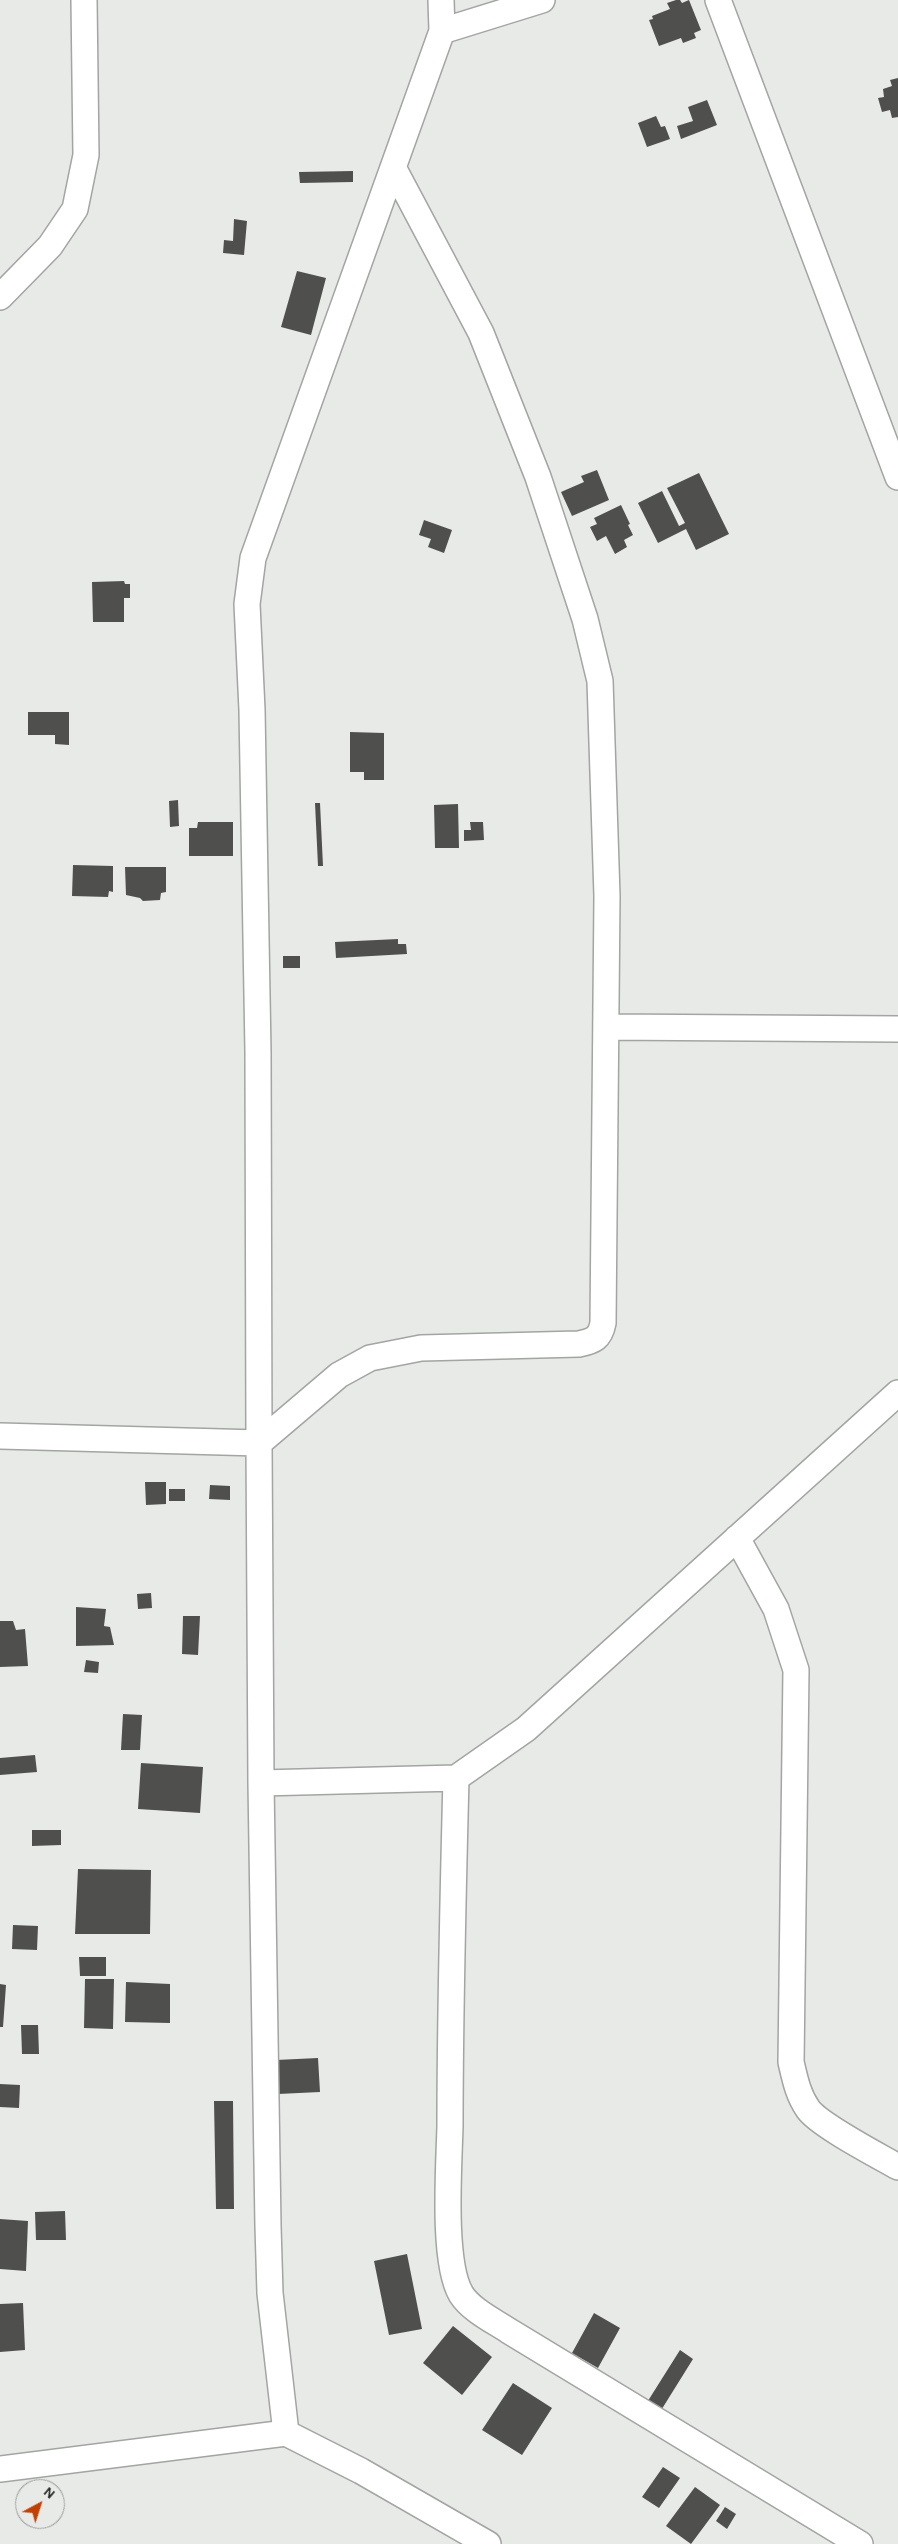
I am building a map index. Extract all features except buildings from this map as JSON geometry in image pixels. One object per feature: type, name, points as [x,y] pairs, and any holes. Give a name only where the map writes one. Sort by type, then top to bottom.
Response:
[{"type":"street","points":[[0,297],[50,246],[75,209],[86,155],[84,0]]},
{"type":"street","points":[[286,2433],[278,2376],[270,2284],[261,1783],[258,1042],[252,710],[246,604],[253,558],[394,169],[421,84],[442,31],[441,0]]},
{"type":"street","points":[[442,31],[542,0]]},
{"type":"street","points":[[718,0],[898,477]]},
{"type":"street","points":[[0,1436],[259,1443],[339,1375],[370,1358],[422,1348],[579,1344],[593,1341],[601,1334],[604,1323],[607,896],[600,681],[585,619],[538,476],[481,333],[394,169]]},
{"type":"street","points":[[606,1028],[898,1029]]},
{"type":"street","points":[[261,1783],[456,1778],[526,1729],[898,1394]]},
{"type":"street","points":[[738,1538],[776,1610],[796,1670],[790,2062],[798,2091],[809,2111],[898,2167]]},
{"type":"street","points":[[456,1778],[451,1956],[449,2217],[452,2271],[462,2295],[495,2322],[860,2544]]},
{"type":"street","points":[[0,2469],[286,2433],[361,2471],[488,2544]]}]
